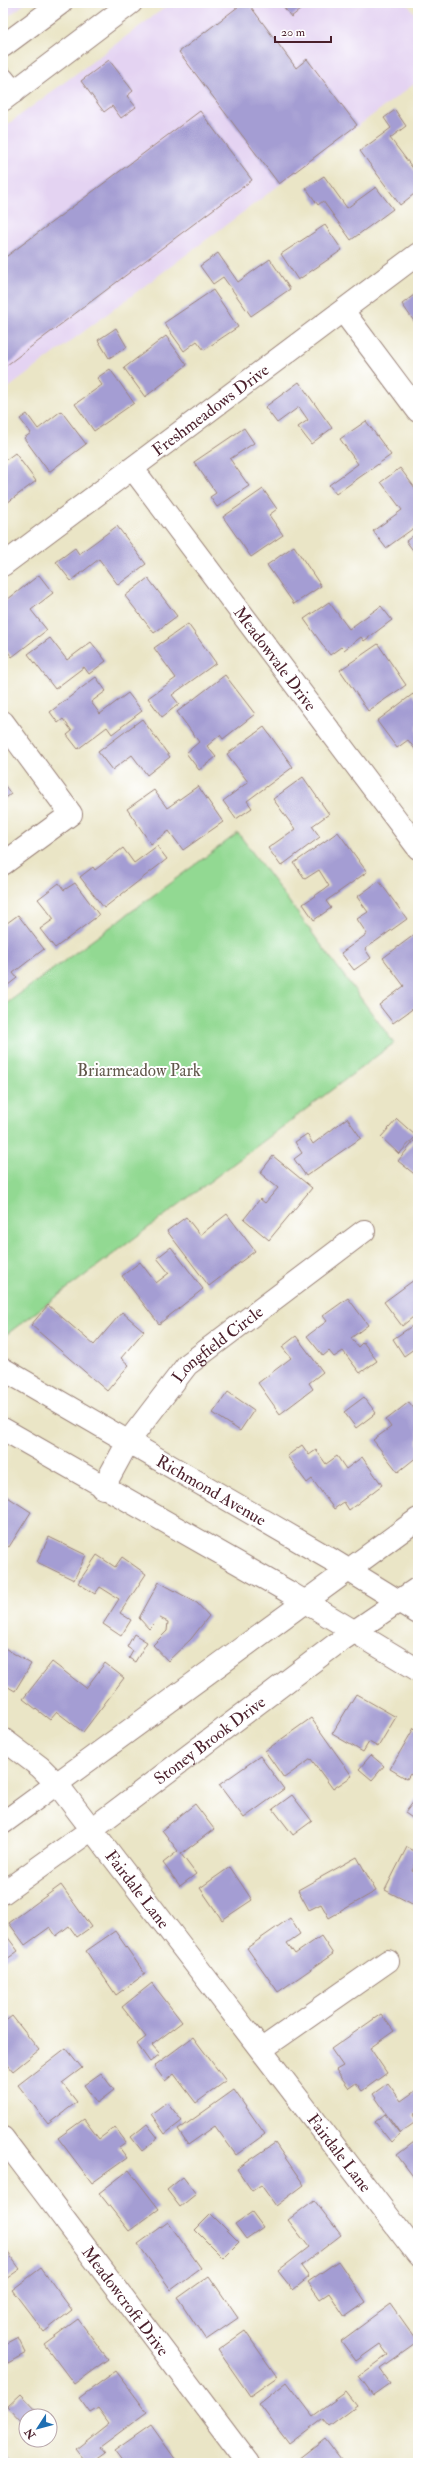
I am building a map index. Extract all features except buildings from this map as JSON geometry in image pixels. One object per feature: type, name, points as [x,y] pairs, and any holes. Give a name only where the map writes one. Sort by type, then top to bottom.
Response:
[{"type":"street","points":[[3,46],[61,3]]},
{"type":"street","points":[[7,90],[131,3]]},
{"type":"street","name":"Freshmeadows Drive","points":[[3,565],[418,254]]},
{"type":"street","points":[[343,311],[418,410]]},
{"type":"street","name":"Meadowvale Drive","points":[[133,469],[418,848]]},
{"type":"street","points":[[3,722],[71,814],[3,864]]},
{"type":"street","name":"Longfield Circle","points":[[103,1488],[128,1442],[186,1365],[364,1231]]},
{"type":"street","name":"Richmond Avenue","points":[[3,1369],[348,1570],[418,1613]]},
{"type":"street","points":[[3,1429],[418,1670]]},
{"type":"street","points":[[3,1823],[302,1602],[418,1519]]},
{"type":"street","name":"Stoney Brook Drive","points":[[3,1893],[92,1829],[353,1632],[418,1588]]},
{"type":"street","name":"Fairdale Lane","points":[[3,1740],[40,1767],[57,1784],[262,2049],[418,2255]]},
{"type":"street","points":[[262,2049],[388,1961]]},
{"type":"street","name":"Meadowcroft Drive","points":[[3,2138],[248,2463]]},
{"type":"shaded area","points":[[3,3],[26,3],[3,20]]},
{"type":"shaded area","points":[[171,3],[407,3],[418,18],[418,81],[3,392],[3,128]]},
{"type":"green space","name":"Briarmeadow Park","points":[[238,833],[394,1043],[3,1337],[3,1006]]}]
